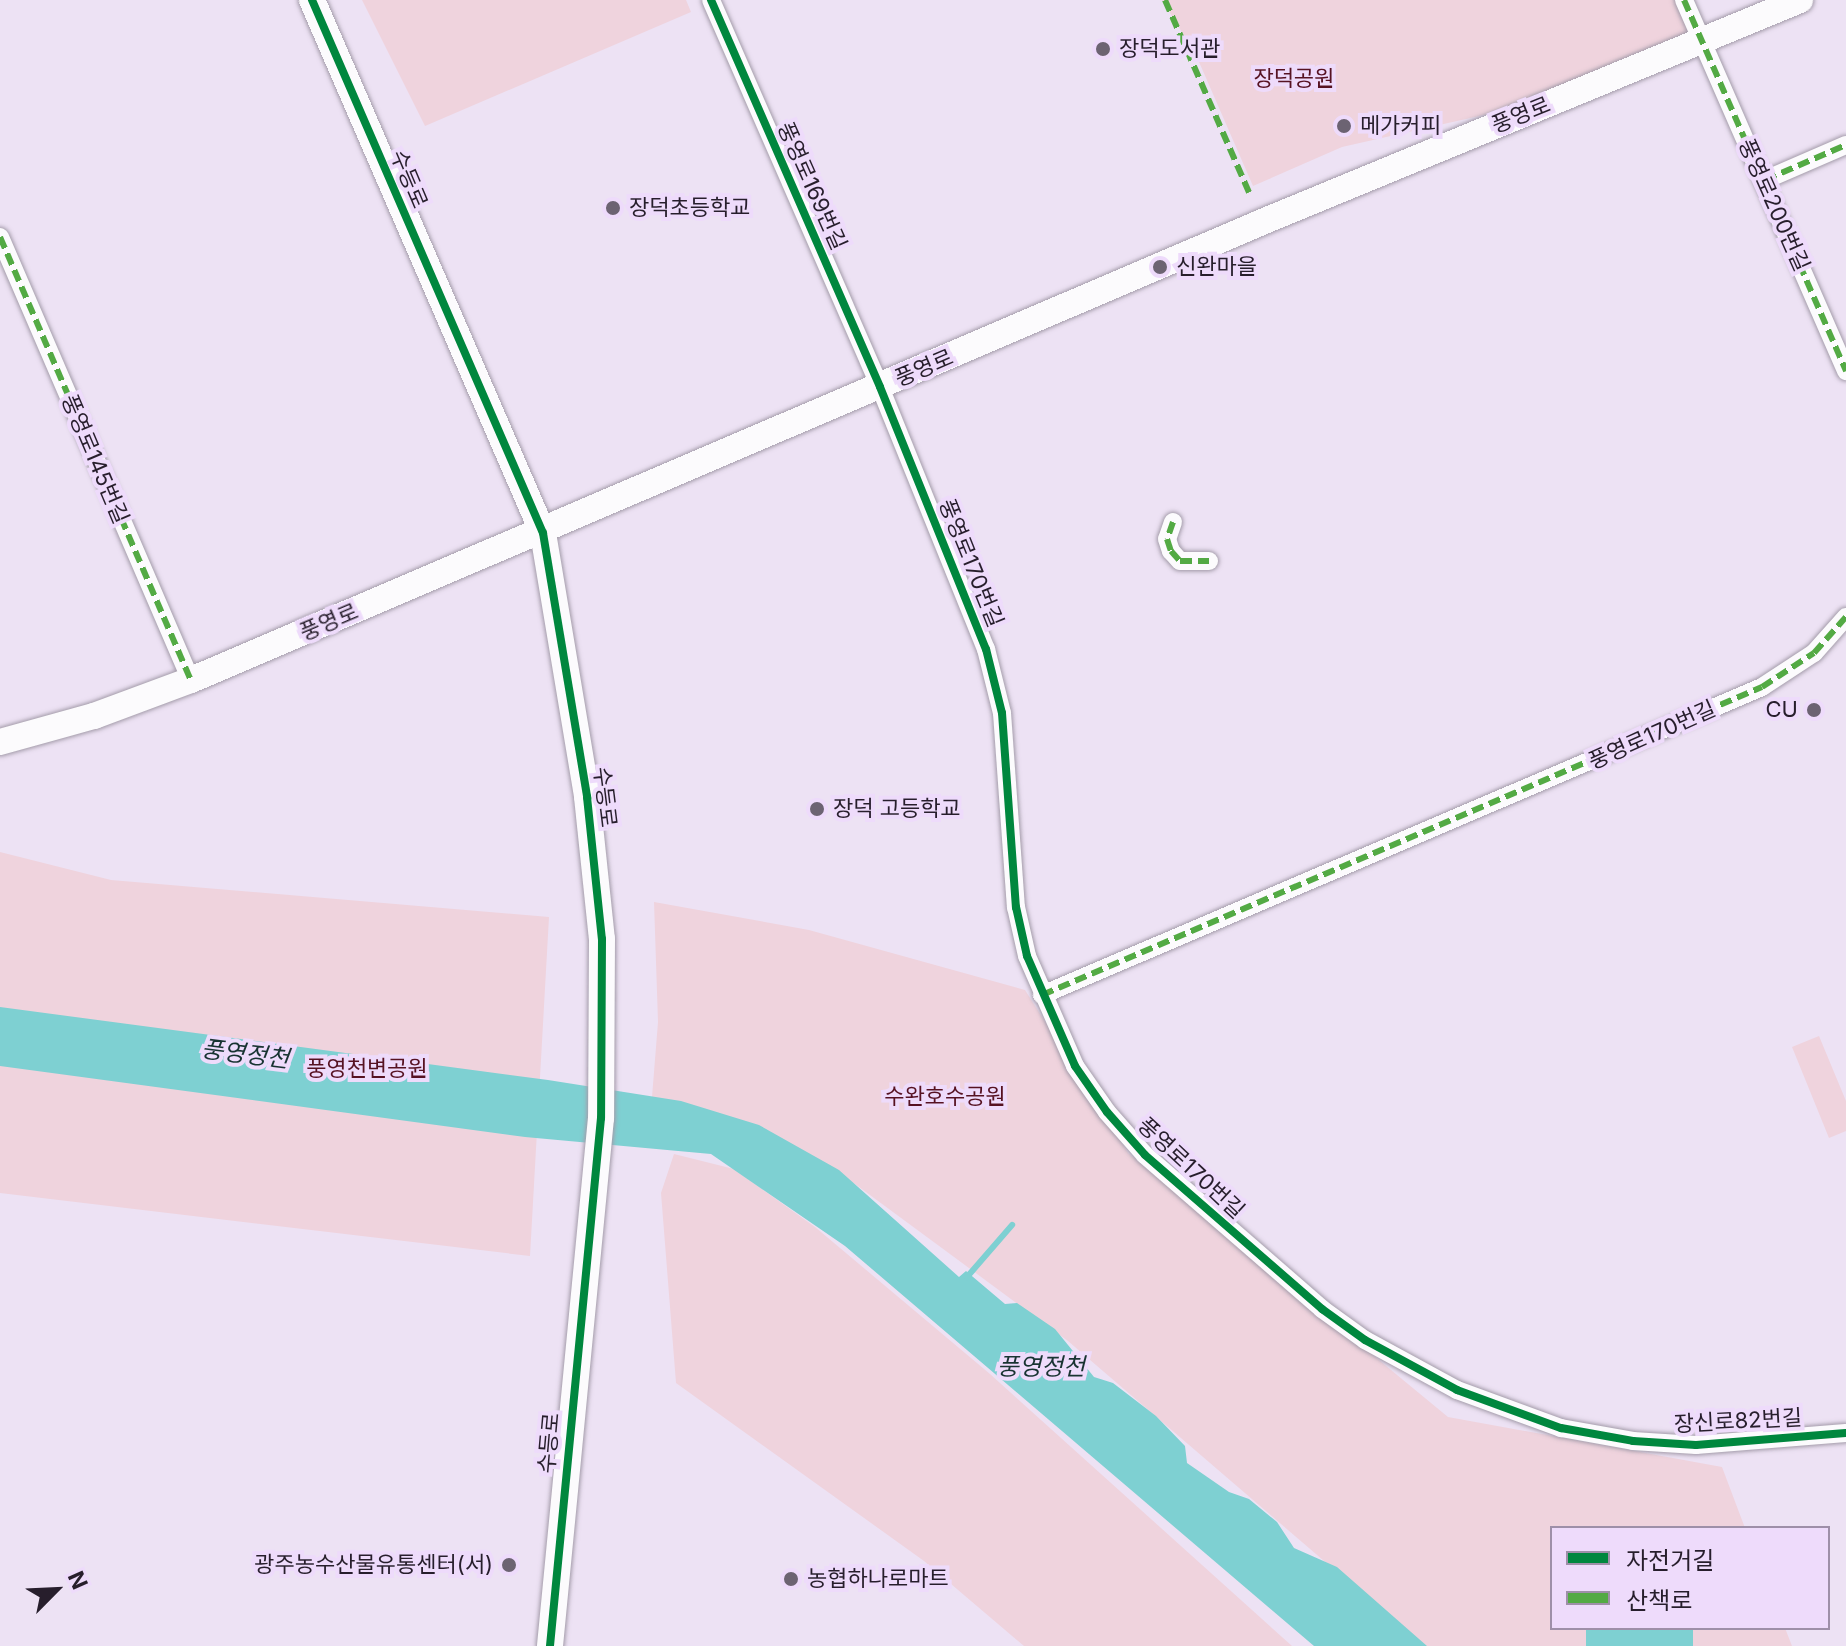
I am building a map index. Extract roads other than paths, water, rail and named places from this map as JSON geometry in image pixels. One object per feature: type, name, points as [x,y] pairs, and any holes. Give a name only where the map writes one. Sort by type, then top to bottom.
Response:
[{"type":"main road","name":"수등로","points":[[312,0],[543,533],[587,797],[604,997],[601,1118],[589,1210],[550,1646]]},
{"type":"main road","name":"풍영로","points":[[0,742],[94,716],[191,680],[1800,0]]},
{"type":"street","name":"풍영로169번길","points":[[711,0],[880,387]]},
{"type":"street","name":"풍영로200번길","points":[[1684,0],[1846,371]]},
{"type":"street","points":[[1765,180],[1846,145]]},
{"type":"street","name":"풍영로145번길","points":[[0,237],[191,680]]},
{"type":"street","name":"풍영로170번길","points":[[880,387],[986,649],[1002,713],[1016,907],[1042,995],[1075,1066],[1145,1155],[1322,1309],[1413,1369],[1469,1396],[1561,1428],[1633,1441]]},
{"type":"street","points":[[1173,522],[1167,539],[1180,561],[1209,561]]},
{"type":"street","name":"풍영로170번길","points":[[1042,995],[1762,687],[1814,653],[1846,617]]},
{"type":"street","name":"장신로82번길","points":[[1633,1441],[1696,1445],[1846,1433]]},
{"type":"water","name":"풍영정천","points":[[0,1007],[548,1080],[681,1101],[759,1125],[839,1170],[959,1277],[966,1271],[1005,1304],[1017,1303],[1055,1329],[1094,1377],[1113,1383],[1156,1416],[1185,1446],[1187,1463],[1229,1492],[1249,1499],[1277,1522],[1294,1548],[1337,1567],[1427,1646],[1314,1646],[845,1246],[711,1154],[525,1137],[0,1066]]},
{"type":"water","points":[[1586,1630],[1693,1630],[1693,1646],[1586,1646]]},
{"type":"waterway","points":[[967,1277],[1012,1225]]},
{"type":"place","name":"장덕도서관","points":[[1103,49]]},
{"type":"place","name":"메가커피","points":[[1344,126]]},
{"type":"place","name":"장덕초등학교","points":[[613,208]]},
{"type":"place","name":"신완마을","points":[[1160,267]]},
{"type":"place","name":"CU","points":[[1814,710]]},
{"type":"place","name":"장덕 고등학교","points":[[817,809]]},
{"type":"place","name":"광주농수산물유통센터(서)","points":[[509,1565]]},
{"type":"place","name":"농협하나로마트","points":[[791,1579]]},
{"type":"park label","name":"장덕공원","points":[[1294,79]]},
{"type":"park label","name":"풍영천변공원","points":[[367,1069]]},
{"type":"park label","name":"수완호수공원","points":[[945,1097]]}]
